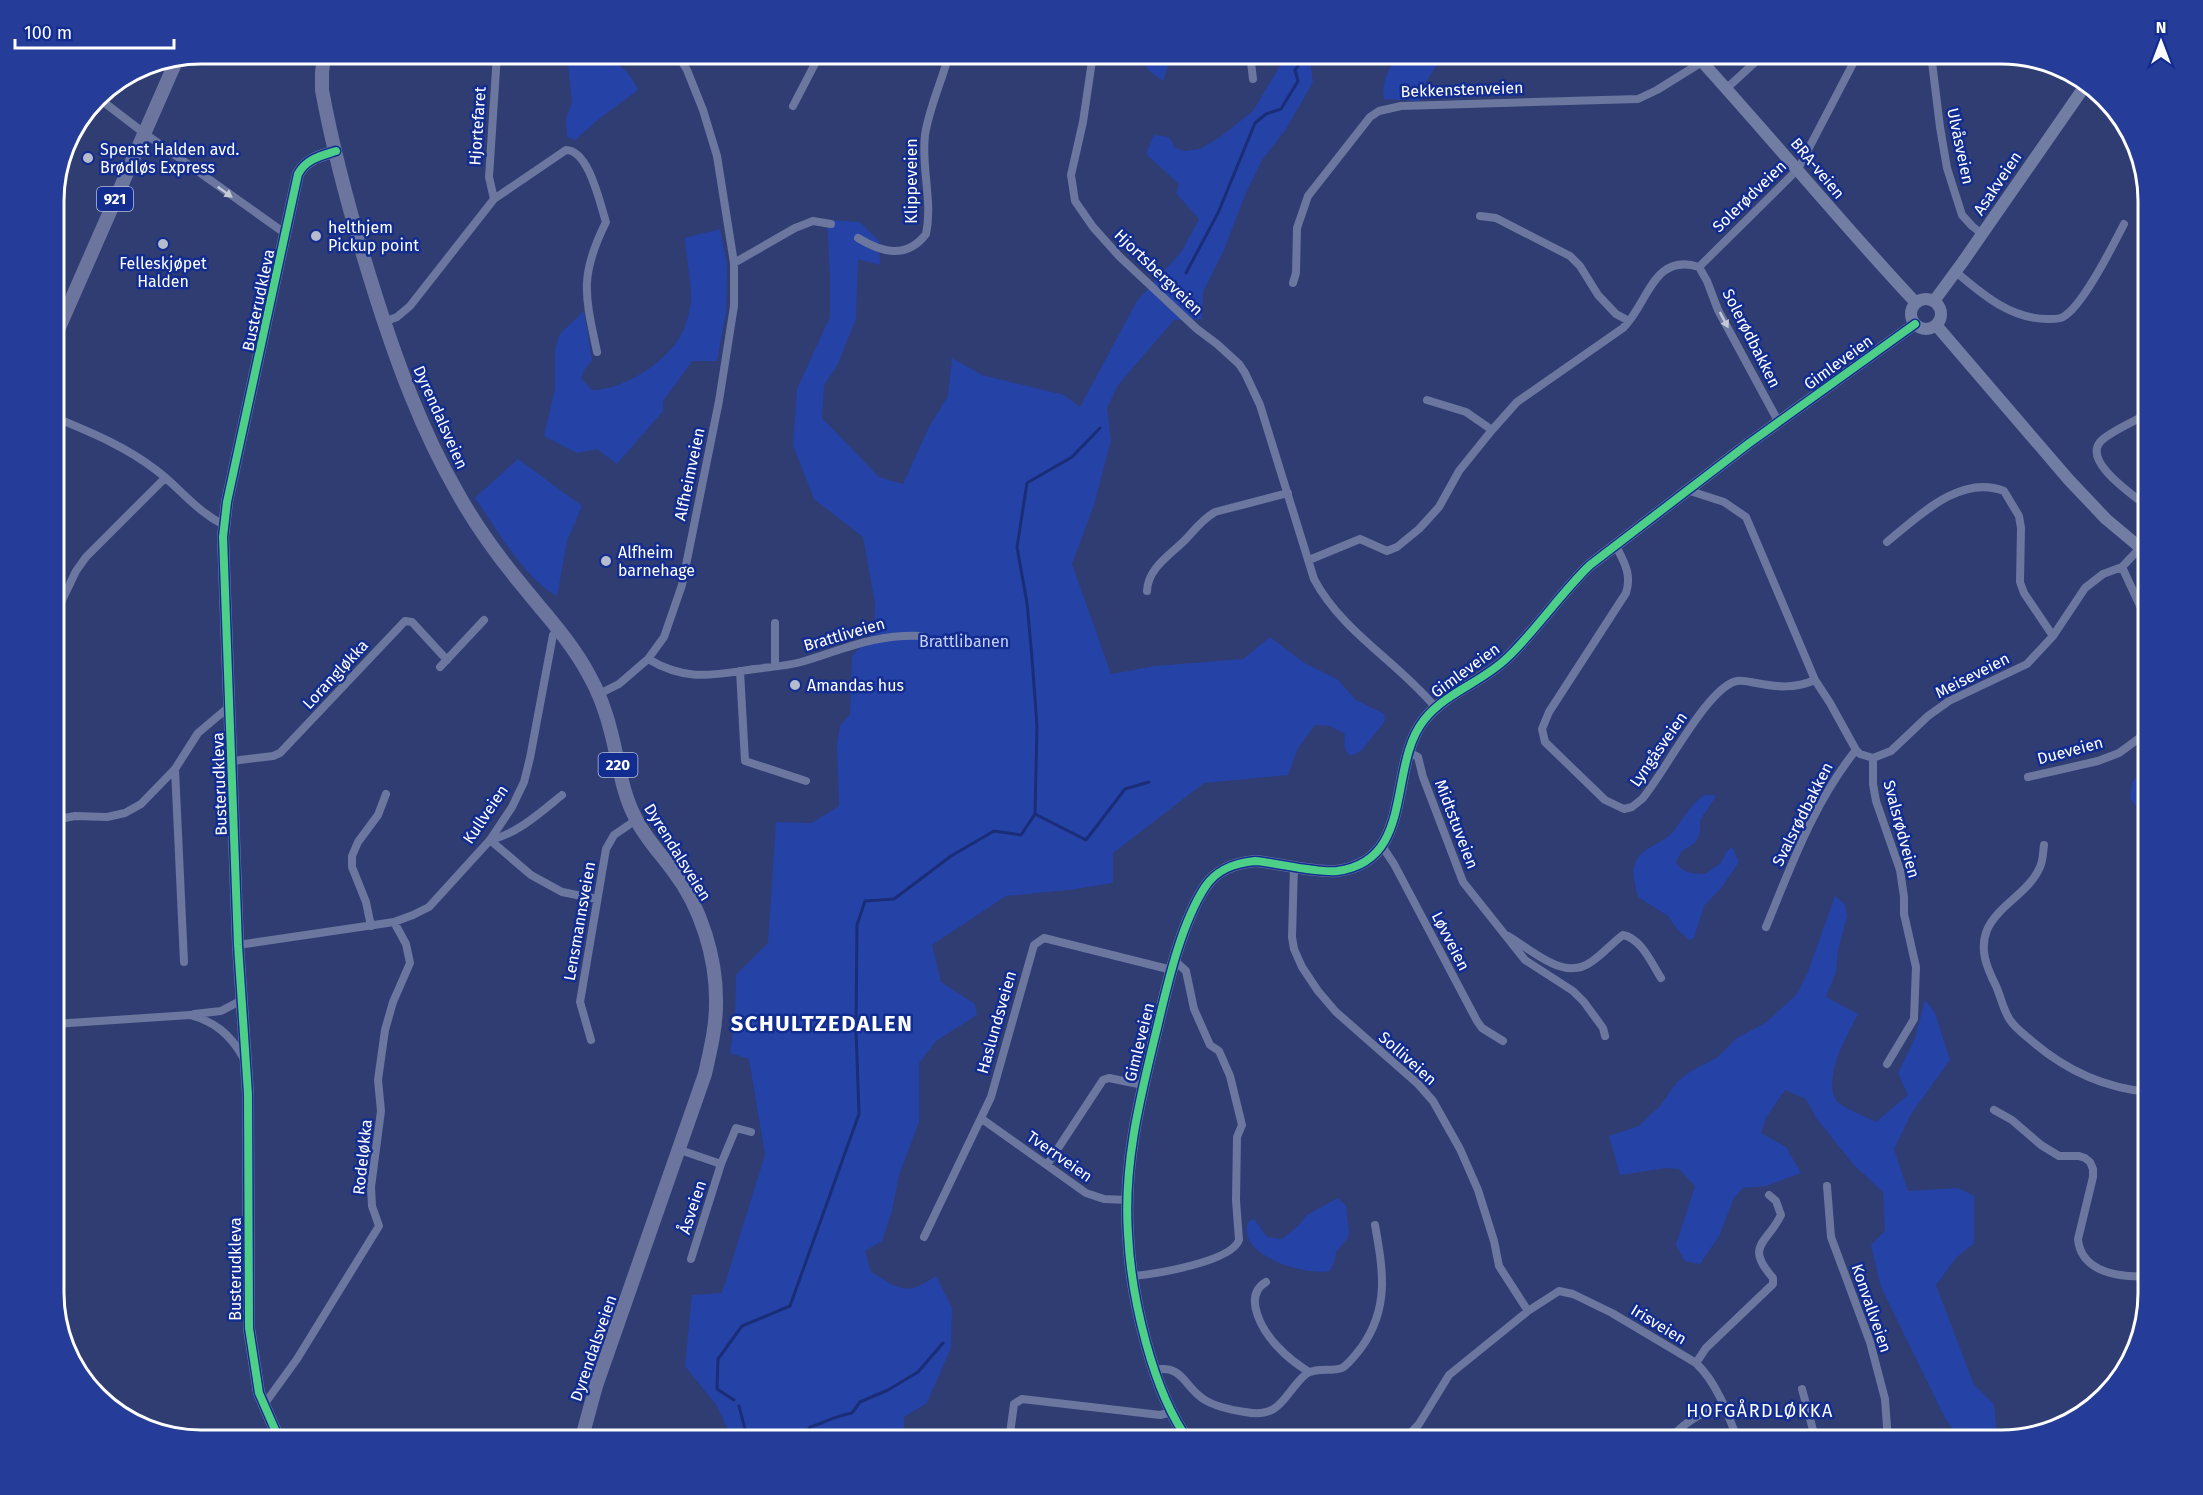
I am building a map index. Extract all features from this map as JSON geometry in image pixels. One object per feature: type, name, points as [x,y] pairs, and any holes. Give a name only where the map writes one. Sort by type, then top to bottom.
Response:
[{"type":"main road","name":"Dyrendalsveien","points":[[323,64],[322,84],[327,114],[354,226],[384,322],[408,388],[456,491],[493,547],[559,630],[588,673],[599,694],[612,736],[623,790],[636,820],[693,901],[715,977],[717,1004],[705,1074],[596,1386],[584,1430]]},
{"type":"main road","name":"921","points":[[65,314],[173,67]]},
{"type":"street","name":"Hjortefaret","points":[[494,200],[489,177],[496,64]]},
{"type":"street","name":"Alfheimveien","points":[[599,694],[619,684],[648,660],[664,637],[682,585],[728,351],[734,303],[734,263],[717,156],[703,110],[683,64]]},
{"type":"street","points":[[793,106],[815,64]]},
{"type":"street","name":"Klippeveien","points":[[858,238],[892,253],[915,244],[926,234],[928,218],[925,135],[946,64]]},
{"type":"street","name":"Hjortsbergveien","points":[[1092,64],[1083,122],[1071,175],[1075,201],[1093,227],[1119,256],[1197,329],[1239,364],[1260,405],[1319,590],[1340,616],[1435,708]]},
{"type":"street","points":[[1251,64],[1253,79]]},
{"type":"street","name":"Bekkenstenveien","points":[[1293,283],[1296,273],[1297,228],[1308,196],[1364,123],[1379,111],[1401,106],[1638,99],[1657,90],[1690,64]]},
{"type":"street","name":"BRA-veien","points":[[1704,64],[1798,169],[1868,253],[1916,303]]},
{"type":"street","points":[[1727,88],[1753,64]]},
{"type":"street","name":"Solerødveien","points":[[1699,267],[1798,169],[1853,64]]},
{"type":"street","name":"Ulvåsveien","points":[[1932,64],[1947,168],[1962,215],[1982,234]]},
{"type":"street","name":"Asakveien","points":[[1934,301],[2082,91]]},
{"type":"street","points":[[106,104],[285,234]]},
{"type":"street","points":[[384,322],[398,317],[410,306],[494,200],[566,150],[575,152],[586,166],[606,222],[595,244],[586,276],[587,303],[597,352]]},
{"type":"street","name":"Busterudkleva","points":[[275,1430],[263,1406],[249,1328],[248,1122],[238,945],[224,525],[298,174],[303,165],[336,151]]},
{"type":"street","points":[[1480,216],[1496,218],[1570,256],[1580,266],[1598,295],[1616,314],[1629,321]]},
{"type":"street","points":[[734,263],[795,228],[813,221],[831,224]]},
{"type":"street","points":[[1956,272],[1982,294],[2017,314],[2041,319],[2062,318],[2073,309],[2094,280],[2124,224]]},
{"type":"street","points":[[1309,560],[1360,539],[1381,550],[1387,551],[1397,547],[1419,529],[1439,507],[1459,471],[1491,430],[1517,402],[1629,321],[1636,313],[1653,281],[1669,267],[1683,264],[1699,267]]},
{"type":"street","name":"Solerødbakken","points":[[1699,267],[1718,310],[1778,421]]},
{"type":"street","points":[[1925,299],[1934,301],[1941,315],[1936,325],[1926,329],[1915,324],[1911,313],[1916,303],[1925,299]]},
{"type":"street","name":"Gimleveien","points":[[1183,1430],[1172,1412],[1146,1340],[1128,1246],[1127,1200],[1132,1139],[1143,1084],[1173,966],[1206,887],[1220,871],[1229,866],[1255,861],[1337,870],[1355,866],[1382,846],[1393,826],[1407,751],[1419,727],[1435,708],[1508,658],[1578,576],[1778,421],[1915,324]]},
{"type":"street","points":[[1936,325],[2069,480],[2106,519],[2138,546]]},
{"type":"street","points":[[1427,400],[1466,412],[1491,430]]},
{"type":"street","points":[[2138,420],[2102,441],[2096,450],[2096,456],[2103,469],[2138,499]]},
{"type":"street","points":[[65,422],[119,445],[165,478],[195,506],[224,525]]},
{"type":"street","points":[[65,594],[86,556],[165,478]]},
{"type":"street","points":[[1887,542],[1936,503],[1960,491],[1983,485],[2004,491],[2019,516],[2021,528],[2020,582],[2024,593],[2053,636]]},
{"type":"street","points":[[1687,490],[1724,502],[1746,517],[1815,680],[1856,750],[1860,754],[1873,758]]},
{"type":"street","points":[[1147,591],[1147,583],[1158,566],[1205,518],[1226,508],[1288,493]]},
{"type":"street","name":"Lyngåsveien","points":[[1616,546],[1629,576],[1626,593],[1549,712],[1542,729],[1545,742],[1605,800],[1624,809],[1632,807],[1642,799],[1699,716],[1731,682],[1741,680],[1781,687],[1796,687],[1815,680]]},
{"type":"street","name":"Meiseveien","points":[[1873,758],[1891,751],[1923,721],[1949,701],[2027,664],[2053,636],[2085,588],[2103,574],[2122,567],[2138,557]]},
{"type":"street","points":[[2122,567],[2138,601]]},
{"type":"street","name":"Lorangløkka","points":[[232,761],[273,756],[287,747],[405,621],[412,622],[447,660]]},
{"type":"street","points":[[440,667],[484,621]]},
{"type":"street","points":[[775,623],[775,666]]},
{"type":"street","name":"Kullveien","points":[[238,945],[394,922],[429,907],[490,840],[512,807],[524,782],[553,635],[559,630]]},
{"type":"street","name":"Brattliveien","points":[[648,660],[666,670],[698,676],[802,662],[847,646],[896,635],[922,636]]},
{"type":"street","points":[[741,671],[745,761],[806,781]]},
{"type":"street","points":[[65,818],[107,817],[125,813],[141,804],[175,769],[198,733],[230,706]]},
{"type":"street","name":"Dueveien","points":[[2028,777],[2098,761],[2119,753],[2138,739]]},
{"type":"street","name":"Svalsrødbakken","points":[[1766,927],[1800,844],[1839,771],[1856,750]]},
{"type":"street","name":"Midtstuveien","points":[[1407,751],[1418,758],[1463,882],[1525,960],[1573,991],[1584,1002],[1603,1028],[1605,1036]]},
{"type":"street","name":"Svalsrødveien","points":[[1873,758],[1873,784],[1876,801],[1900,870],[1904,914],[1916,967],[1914,1019],[1887,1064]]},
{"type":"street","points":[[175,769],[184,962]]},
{"type":"street","points":[[371,926],[366,902],[352,867],[352,856],[358,842],[378,815],[386,794]]},
{"type":"street","points":[[490,840],[503,838],[538,815],[562,795]]},
{"type":"street","name":"Lensmannsveien","points":[[591,1040],[580,1002],[606,849],[614,835],[636,820]]},
{"type":"street","points":[[490,840],[531,875],[562,892],[597,898]]},
{"type":"street","points":[[2044,845],[2040,866],[2034,876],[1993,919],[1988,929],[1983,949],[1985,963],[2009,1018],[2016,1027],[2057,1061],[2096,1080],[2117,1087],[2138,1090]]},
{"type":"street","name":"Løvveien","points":[[1382,846],[1394,864],[1477,1022],[1482,1028],[1503,1041]]},
{"type":"street","name":"Solliveien","points":[[1294,866],[1292,937],[1294,949],[1302,967],[1336,1012],[1418,1084],[1433,1101],[1460,1149],[1478,1190],[1494,1241],[1499,1266],[1528,1311]]},
{"type":"street","name":"Rodeløkka","points":[[263,1406],[297,1359],[379,1226],[372,1206],[371,1187],[381,1111],[378,1080],[385,1030],[393,1002],[410,963],[410,953],[394,922]]},
{"type":"street","name":"Midtstuveien","points":[[1504,935],[1538,956],[1568,969],[1582,968],[1604,953],[1623,935],[1630,936],[1639,945],[1661,978]]},
{"type":"street","name":"Haslundsveien","points":[[924,1238],[976,1126],[982,1119],[993,1090],[1034,945],[1044,938],[1173,966]]},
{"type":"street","points":[[1133,1276],[1189,1267],[1230,1251],[1237,1246],[1239,1240],[1236,1200],[1237,1137],[1242,1125],[1230,1076],[1219,1051],[1210,1045],[1194,1009],[1186,971],[1173,966]]},
{"type":"street","points":[[65,1023],[190,1015],[220,1011],[242,1000]]},
{"type":"street","points":[[190,1015],[207,1020],[225,1031],[235,1042],[245,1060]]},
{"type":"street","points":[[1047,1165],[1103,1080],[1109,1078],[1143,1084]]},
{"type":"street","points":[[1994,1110],[2012,1120],[2041,1145],[2059,1156],[2079,1156],[2090,1162],[2093,1177],[2078,1239],[2079,1249],[2085,1260],[2110,1274],[2138,1276]]},
{"type":"street","name":"Tverrveien","points":[[982,1119],[1086,1193],[1095,1197],[1127,1200]]},
{"type":"street","name":"Åsveien","points":[[691,1259],[721,1164],[736,1128],[751,1132]]},
{"type":"street","name":"Åsveien","points":[[680,1150],[721,1164]]},
{"type":"street","name":"Konvallveien","points":[[1827,1186],[1832,1237],[1870,1341],[1885,1400],[1887,1430]]},
{"type":"street","points":[[1696,1363],[1706,1348],[1773,1284],[1773,1278],[1759,1260],[1759,1251],[1765,1237],[1781,1215],[1776,1201],[1769,1195]]},
{"type":"street","points":[[1155,1370],[1170,1368],[1179,1372],[1191,1390],[1207,1402],[1257,1414],[1272,1411],[1284,1402],[1295,1385],[1309,1372],[1342,1368],[1365,1342],[1381,1308],[1382,1263],[1376,1225]]},
{"type":"street","points":[[1266,1282],[1259,1287],[1256,1295],[1256,1309],[1261,1324],[1279,1348],[1309,1372]]},
{"type":"street","name":"Irisveien","points":[[1413,1430],[1449,1375],[1528,1311],[1559,1291],[1574,1294],[1612,1313],[1696,1363],[1709,1377],[1733,1430]]},
{"type":"street","points":[[1802,1389],[1813,1430]]},
{"type":"street","points":[[1010,1430],[1014,1404],[1022,1399],[1160,1414],[1172,1412]]},
{"type":"street","points":[[1679,1430],[1722,1405]]},
{"type":"green space","points":[[568,64],[616,64],[626,71],[638,90],[575,140],[567,137],[566,118],[572,103]]},
{"type":"green space","points":[[1146,64],[1169,64],[1163,81],[1148,70]]},
{"type":"green space","name":"Brattlibanen","points":[[1281,64],[1310,64],[1313,82],[1286,129],[1262,160],[1245,195],[1224,250],[1203,292],[1202,319],[1174,320],[1118,385],[1107,408],[1111,440],[1094,505],[1072,564],[1111,674],[1156,666],[1243,659],[1270,637],[1303,662],[1337,679],[1356,700],[1384,714],[1385,721],[1361,751],[1351,756],[1345,746],[1345,734],[1330,726],[1315,725],[1298,748],[1288,775],[1204,783],[1113,853],[1113,883],[1006,896],[932,945],[941,982],[975,1004],[977,1015],[936,1041],[919,1063],[919,1122],[899,1175],[892,1211],[882,1241],[865,1251],[871,1272],[896,1286],[917,1287],[936,1276],[952,1308],[951,1348],[927,1403],[904,1417],[904,1430],[728,1430],[717,1406],[685,1366],[692,1295],[722,1293],[765,1155],[749,1059],[730,1053],[735,1019],[736,975],[768,943],[776,822],[812,823],[839,806],[837,744],[840,726],[850,714],[852,656],[874,632],[875,603],[863,537],[814,499],[793,445],[797,389],[830,317],[827,220],[860,222],[879,241],[880,265],[858,259],[856,319],[837,366],[824,385],[822,418],[879,477],[903,484],[929,427],[948,396],[952,358],[982,375],[1064,395],[1080,407],[1137,301],[1182,251],[1199,219],[1176,193],[1179,184],[1146,154],[1154,135],[1169,137],[1175,148],[1185,151],[1200,149],[1220,137],[1253,111]]},
{"type":"green space","points":[[1392,64],[1437,64],[1425,84],[1419,101],[1384,99],[1385,81]]},
{"type":"green space","points":[[720,229],[727,265],[726,313],[717,361],[692,361],[663,401],[663,411],[617,464],[597,449],[577,453],[544,436],[555,389],[555,349],[560,334],[584,311],[592,360],[581,378],[592,390],[604,389],[630,380],[656,364],[676,344],[682,333],[690,306],[691,295],[685,238]]},
{"type":"green space","points":[[518,459],[582,506],[567,541],[557,596],[545,588],[522,565],[475,498]]},
{"type":"green space","points":[[2138,773],[2138,808],[2130,798],[2132,783]]},
{"type":"green space","points":[[1705,795],[1715,795],[1715,798],[1700,820],[1700,832],[1696,842],[1681,852],[1676,862],[1685,871],[1705,874],[1721,863],[1726,852],[1732,847],[1739,862],[1721,888],[1704,906],[1694,938],[1689,940],[1676,928],[1668,916],[1638,897],[1634,868],[1641,854],[1667,838],[1691,807]]},
{"type":"green space","points":[[1835,896],[1845,904],[1847,916],[1838,950],[1836,972],[1826,997],[1858,1014],[1834,1070],[1833,1093],[1841,1105],[1876,1122],[1908,1095],[1898,1073],[1915,1038],[1925,1000],[1935,1013],[1950,1060],[1911,1114],[1894,1149],[1908,1191],[1958,1188],[1974,1196],[1974,1243],[1956,1258],[1936,1285],[1974,1385],[1994,1404],[1996,1430],[1954,1430],[1945,1418],[1881,1287],[1871,1245],[1885,1231],[1883,1192],[1853,1164],[1817,1119],[1806,1099],[1785,1090],[1766,1118],[1761,1133],[1786,1147],[1801,1173],[1766,1186],[1743,1188],[1734,1198],[1719,1236],[1700,1264],[1685,1261],[1676,1245],[1695,1186],[1679,1169],[1666,1168],[1620,1175],[1609,1136],[1639,1126],[1660,1106],[1677,1082],[1691,1071],[1718,1057],[1737,1038],[1767,1022],[1797,994],[1808,972]]},
{"type":"green space","points":[[1338,1198],[1346,1206],[1349,1233],[1336,1252],[1330,1271],[1305,1270],[1274,1261],[1252,1244],[1247,1233],[1249,1221],[1254,1219],[1267,1237],[1282,1239],[1307,1215]]},
{"type":"waterway","points":[[1186,273],[1218,213],[1255,123],[1266,114],[1281,109],[1298,81],[1295,70],[1299,64]]},
{"type":"waterway","points":[[1035,814],[1037,726],[1027,603],[1017,547],[1027,483],[1072,457],[1100,428]]},
{"type":"waterway","points":[[734,1400],[717,1389],[718,1359],[742,1326],[790,1306],[859,1114],[856,1029],[857,925],[865,901],[894,899],[951,856],[994,831],[1021,835],[1035,814],[1086,840],[1125,789],[1149,782]]},
{"type":"waterway","points":[[808,1430],[810,1427],[835,1417],[852,1413],[860,1402],[888,1390],[918,1372],[943,1343]]},
{"type":"waterway","points":[[739,1406],[745,1430]]},
{"type":"cycle path","points":[[275,1430],[259,1393],[249,1328],[248,1094],[238,945],[223,537],[227,502],[298,174],[309,161],[336,151]]},
{"type":"cycle path","points":[[1182,1430],[1164,1396],[1154,1370],[1139,1314],[1130,1259],[1128,1181],[1145,1076],[1171,972],[1189,918],[1205,887],[1221,871],[1248,862],[1328,871],[1337,871],[1362,864],[1379,850],[1389,831],[1413,739],[1433,710],[1508,657],[1590,565],[1748,444],[1915,324]]},
{"type":"place","name":"Spenst Halden avd. Brødløs Express","points":[[88,158]]},
{"type":"place","name":"helthjem Pickup point","points":[[316,236]]},
{"type":"place","name":"Felleskjøpet Halden","points":[[163,244]]},
{"type":"place","name":"Alfheim barnehage","points":[[606,561]]},
{"type":"place","name":"Amandas hus","points":[[795,685]]},
{"type":"district","name":"SCHULTZEDALEN","points":[[822,1023]]},
{"type":"district","name":"HOFGÅRDLØKKA","points":[[1760,1411]]}]
